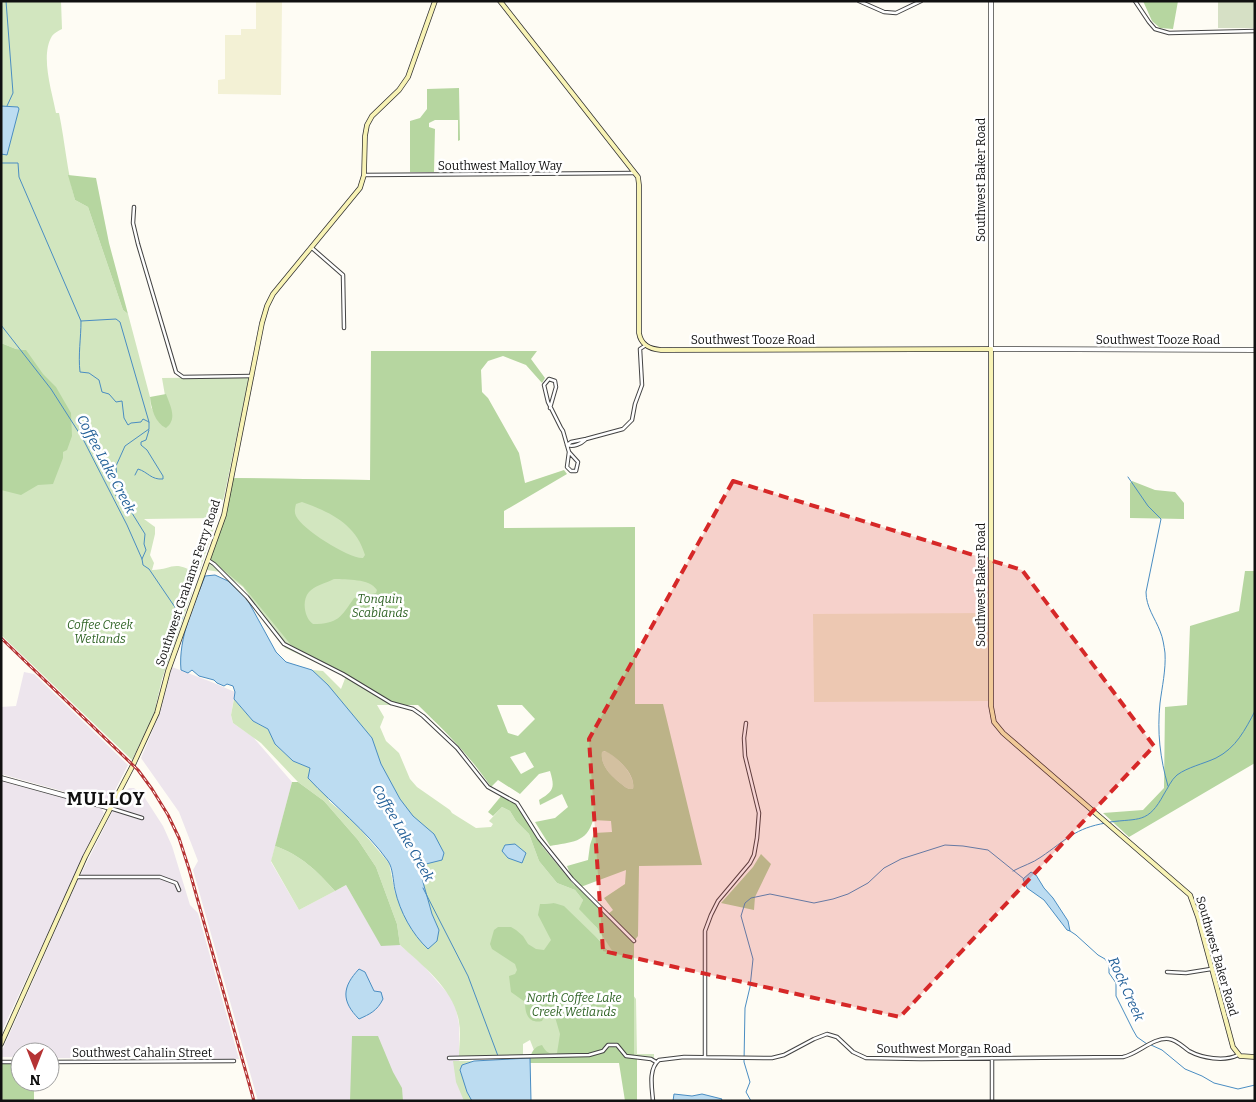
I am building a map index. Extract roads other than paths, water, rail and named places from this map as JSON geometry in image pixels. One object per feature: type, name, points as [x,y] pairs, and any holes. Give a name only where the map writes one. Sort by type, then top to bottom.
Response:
[{"type":"main road","name":"Southwest Grahams Ferry Road","points":[[1,1044],[76,877],[156,716],[168,671],[226,505],[267,305],[278,288],[358,191],[364,174],[367,126],[372,116],[399,90],[408,77],[435,1]]},
{"type":"main road","points":[[500,1],[636,173],[640,185],[639,333],[641,340],[646,346]]},
{"type":"main road","name":"Southwest Tooze Road","points":[[646,346],[661,350],[991,349]]},
{"type":"main road","name":"Southwest Baker Road","points":[[991,349],[991,706],[993,719],[1003,732],[1188,894],[1194,904],[1232,1045],[1238,1055]]},
{"type":"main road","points":[[1238,1055],[1255,1058]]},
{"type":"street","points":[[859,1],[884,12],[896,12],[921,1]]},
{"type":"street","name":"Southwest Baker Road","points":[[991,1],[991,349]]},
{"type":"street","points":[[1135,1],[1155,28],[1169,34],[1255,31]]},
{"type":"street","name":"Southwest Malloy Way","points":[[364,174],[636,173]]},
{"type":"street","points":[[134,207],[133,223],[138,244],[176,372],[183,377],[252,376]]},
{"type":"street","points":[[312,248],[343,275],[344,328]]},
{"type":"street","points":[[567,445],[571,442],[623,428],[632,420],[635,404],[642,385],[640,349],[646,346]]},
{"type":"street","name":"Southwest Tooze Road","points":[[991,349],[1255,350]]},
{"type":"street","points":[[550,408],[556,385],[554,380],[549,378],[544,387],[550,408],[561,428],[570,452],[578,462],[576,471],[571,471],[567,467],[570,452]]},
{"type":"street","points":[[208,560],[247,597],[284,644],[343,674],[391,703],[413,709],[423,716],[457,748],[488,787],[517,803],[541,840],[572,879],[634,941]]},
{"type":"street","points":[[705,1057],[705,932],[718,901],[752,861],[757,838],[759,813],[745,756],[746,723]]},
{"type":"street","points":[[1,778],[142,818]]},
{"type":"street","points":[[76,877],[160,877],[176,883],[180,890]]},
{"type":"street","points":[[1167,972],[1186,973],[1211,969]]},
{"type":"street","name":"Southwest Morgan Road","points":[[449,1058],[590,1055],[603,1050],[608,1045],[617,1045],[626,1056],[651,1059],[656,1062],[664,1058],[772,1058],[784,1055],[827,1034],[836,1037],[853,1052],[866,1058],[1123,1057],[1168,1039],[1201,1056],[1228,1058],[1238,1055]]},
{"type":"street","points":[[992,1058],[992,1101]]},
{"type":"street","name":"Southwest Cahalin Street","points":[[60,1062],[234,1061]]},
{"type":"street","points":[[653,1101],[653,1071],[656,1062]]},
{"type":"water","points":[[1,106],[18,107],[19,109],[7,155],[1,154]]},
{"type":"water","points":[[215,575],[228,581],[247,599],[276,652],[286,662],[312,670],[328,685],[372,738],[381,764],[400,799],[413,816],[434,834],[444,853],[442,860],[426,864],[421,875],[432,914],[439,930],[437,941],[428,949],[412,930],[403,914],[397,898],[390,864],[360,828],[308,778],[310,768],[293,761],[275,744],[268,729],[253,721],[234,699],[235,692],[233,686],[227,684],[224,686],[214,680],[199,676],[192,670],[188,673],[181,670],[184,634],[192,610],[205,576]]},
{"type":"water","points":[[515,844],[526,853],[522,863],[508,858],[502,851],[505,845]]},
{"type":"water","points":[[1031,872],[1036,875],[1053,898],[1068,921],[1070,931],[1067,930],[1044,900],[1027,888],[1023,879]]},
{"type":"water","points":[[359,969],[365,972],[374,991],[381,992],[383,999],[373,1012],[359,1019],[349,1006],[346,994],[349,982]]},
{"type":"water","points":[[530,1058],[531,1101],[472,1101],[460,1070],[462,1065],[474,1061]]},
{"type":"water","points":[[674,1094],[692,1096],[702,1094],[722,1099],[721,1101],[673,1101]]},
{"type":"waterway","points":[[6,1],[13,93],[7,106]]},
{"type":"waterway","points":[[1,163],[18,163],[19,177],[81,321],[80,372],[89,373],[99,380],[102,392],[109,394],[116,402],[122,401],[124,418],[128,425],[141,422],[143,419],[149,422],[149,429],[125,446],[116,466],[117,481],[114,487],[116,496],[127,505],[145,534],[144,544],[146,550],[142,559]]},
{"type":"waterway","points":[[81,321],[116,319],[120,322],[149,422]]},
{"type":"waterway","name":"Coffee Lake Creek","points":[[1,325],[51,389],[83,439],[127,525],[143,565],[149,569],[183,619]]},
{"type":"waterway","points":[[135,475],[138,469],[152,477],[163,479],[147,450],[141,445],[141,442],[146,440],[149,430]]},
{"type":"waterway","points":[[1128,477],[1148,506],[1161,519],[1146,597],[1162,636],[1165,653],[1159,735],[1161,755],[1168,786]]},
{"type":"waterway","points":[[1110,822],[1142,818],[1148,815],[1158,804],[1177,775],[1216,758],[1229,749],[1244,732],[1255,711]]},
{"type":"waterway","points":[[1013,871],[1038,859],[1078,831],[1106,823]]},
{"type":"waterway","name":"Rock Creek","points":[[751,1101],[746,1092],[750,1082],[744,1062],[745,1008],[750,987],[753,959],[741,916],[745,903],[751,898],[770,894],[814,903],[833,899],[848,894],[868,883],[884,868],[901,859],[945,845],[988,850],[1024,879]]},
{"type":"waterway","name":"Coffee Lake Creek","points":[[423,888],[468,976],[498,1056]]},
{"type":"waterway","name":"Rock Creek","points":[[1070,931],[1105,959],[1109,965],[1109,973],[1116,983],[1116,996],[1137,1037],[1147,1044]]},
{"type":"waterway","name":"Rock Creek","points":[[1151,1045],[1162,1050],[1185,1069],[1214,1083],[1238,1089],[1255,1085]]},
{"type":"railway","points":[[1,638],[138,770],[168,815],[179,838],[189,869],[254,1101]]},
{"type":"district","name":"MULLOY","points":[[106,799]]},
{"type":"park label","name":"Tonquin Scablands","points":[[380,606]]},
{"type":"park label","name":"Coffee Creek Wetlands","points":[[100,632]]},
{"type":"park label","name":"North Coffee Lake Creek Wetlands","points":[[574,1005]]}]
